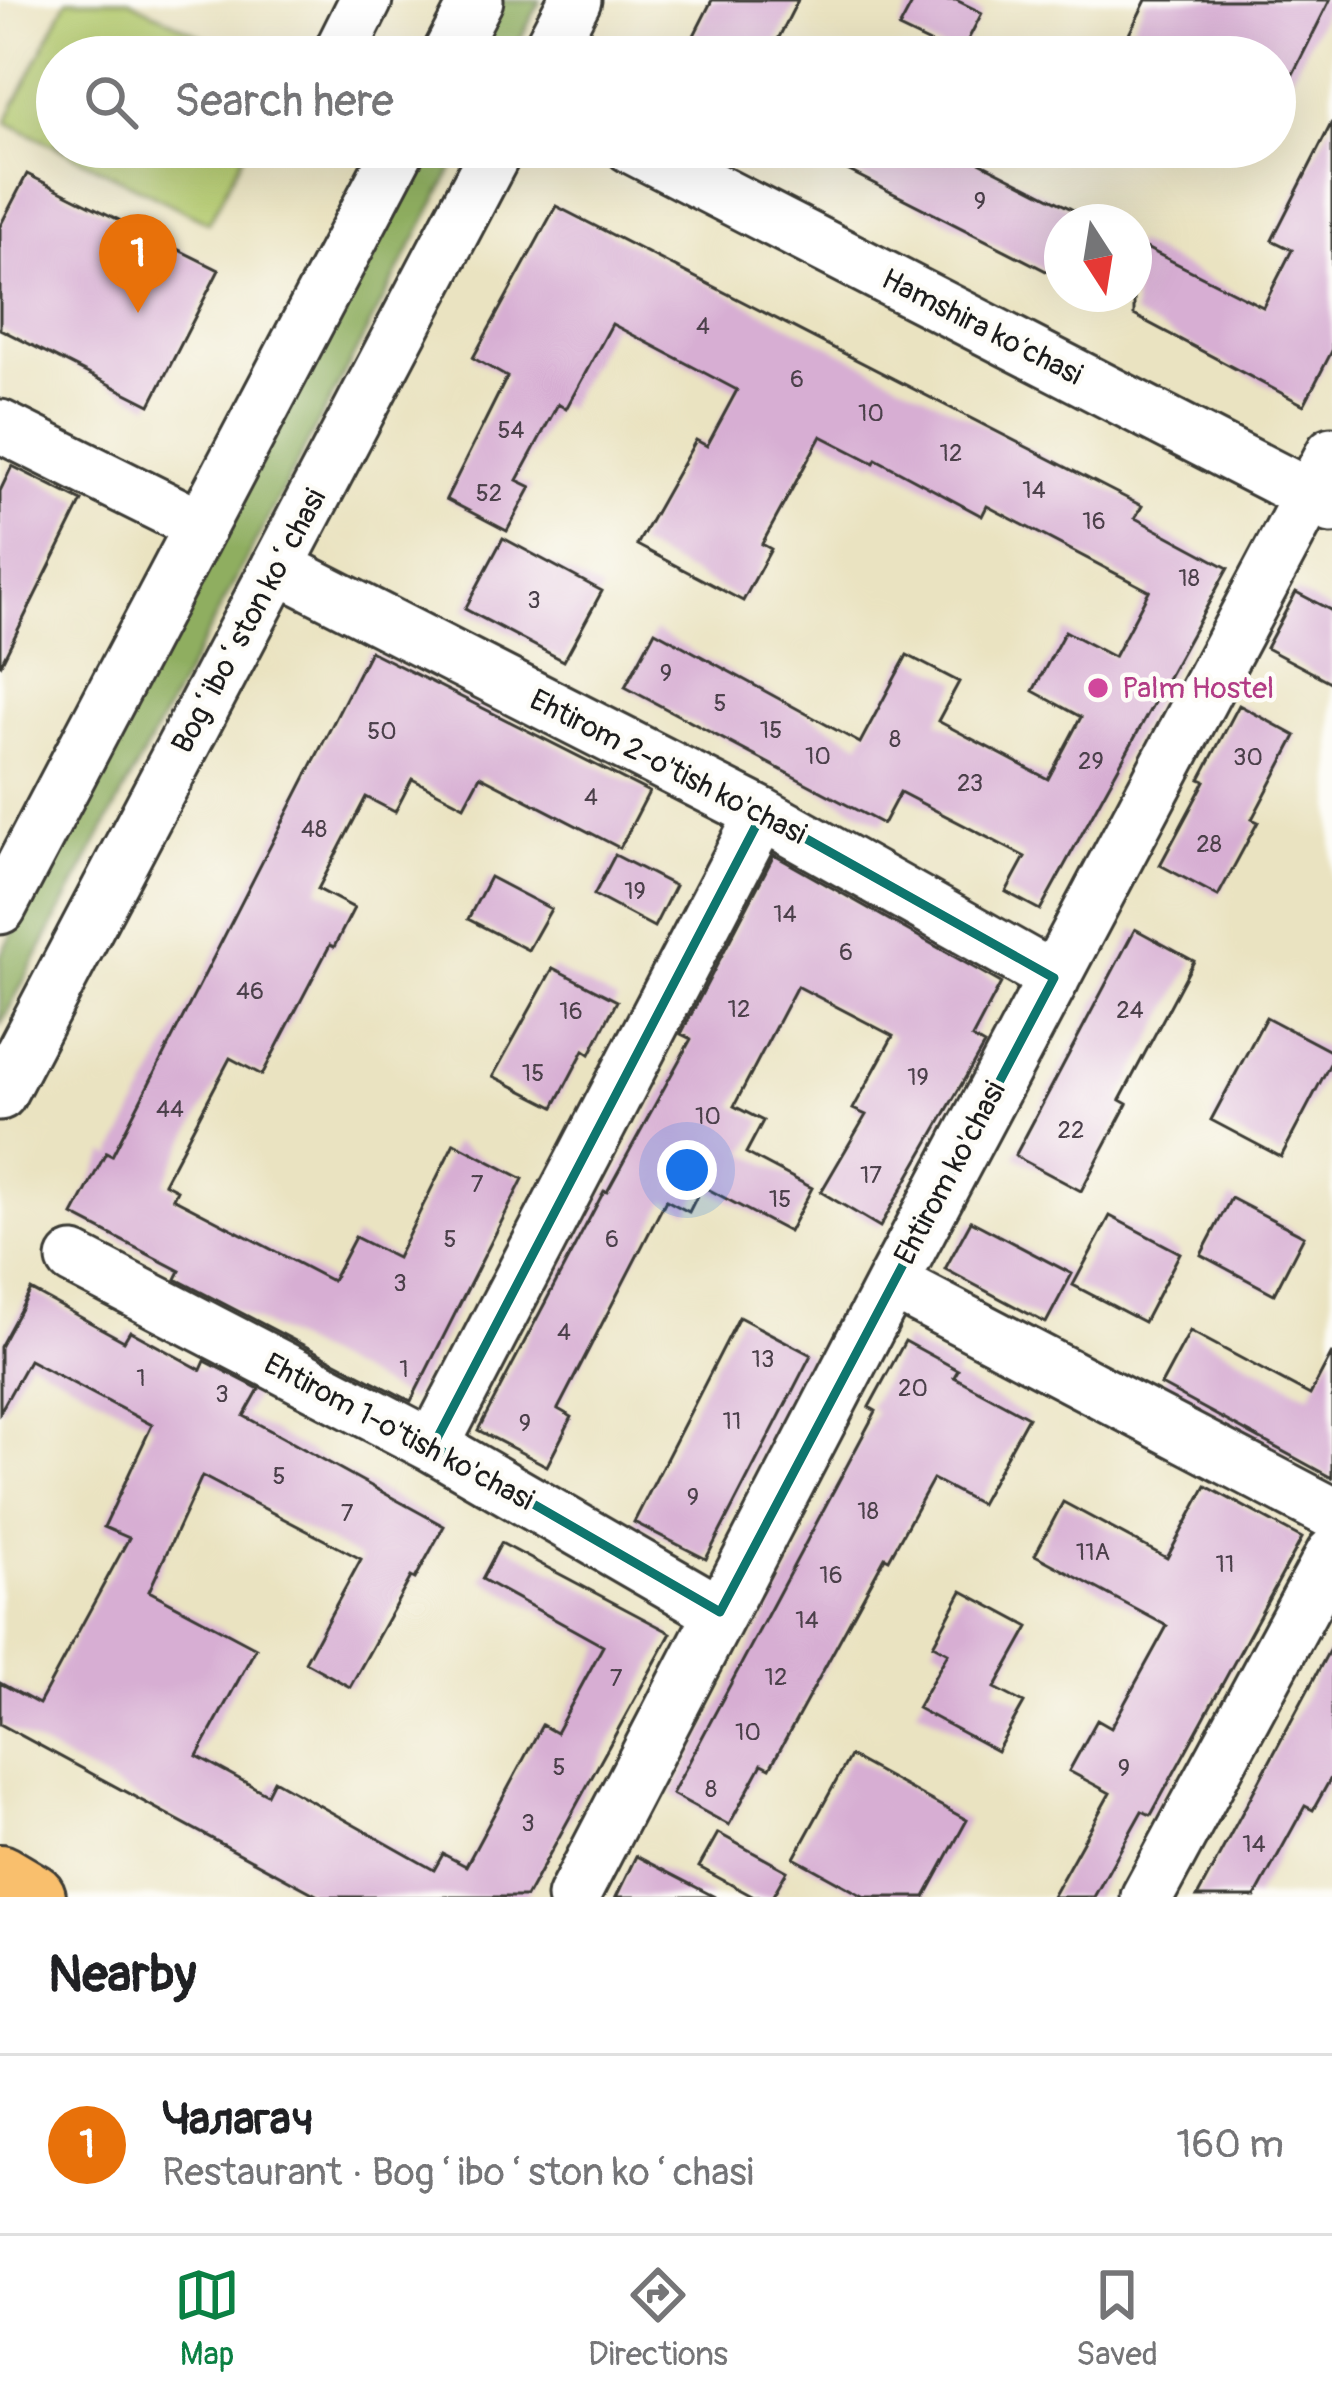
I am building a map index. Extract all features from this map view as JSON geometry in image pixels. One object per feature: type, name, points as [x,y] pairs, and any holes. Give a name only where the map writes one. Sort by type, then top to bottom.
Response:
[{"type":"main road","points":[[0,1878],[32,1897]]},
{"type":"street","points":[[348,36],[366,0]]},
{"type":"street","points":[[458,36],[477,0]]},
{"type":"street","points":[[556,36],[575,0]]},
{"type":"street","points":[[0,908],[16,840],[201,526],[389,168]]},
{"type":"street","name":"Bogʻiboʻston koʻchasi","points":[[0,1094],[487,168]]},
{"type":"street","name":"Hamshira ko‘chasi","points":[[675,168],[1325,485]]},
{"type":"street","points":[[0,426],[201,526]]},
{"type":"street","name":"Ehtirom ko'chasi","points":[[573,1897],[1054,978],[1325,485]]},
{"type":"street","name":"Ehtirom 2-o'tish ko'chasi","points":[[277,567],[762,814],[1054,978]]},
{"type":"street","points":[[433,1446],[762,814]]},
{"type":"street","name":"Ehtirom 1-o'tish ko'chasi","points":[[73,1259],[433,1446],[721,1612]]},
{"type":"street","points":[[892,1283],[1332,1513]]},
{"type":"street","points":[[1147,1897],[1332,1554]]},
{"type":"highlighted area","points":[[762,814],[1054,978],[720,1612],[433,1446]]},
{"type":"green space","points":[[67,0],[129,0],[202,36],[49,36]]},
{"type":"green space","points":[[502,0],[541,0],[522,36],[483,36]]},
{"type":"green space","points":[[36,62],[36,137],[6,122]]},
{"type":"green space","points":[[98,168],[236,168],[209,223]]},
{"type":"green space","points":[[414,168],[453,168],[0,1026],[0,956]]},
{"type":"building","points":[[712,0],[798,0],[780,36],[694,36]]},
{"type":"building","points":[[914,0],[956,0],[982,13],[970,36],[916,36],[899,28]]},
{"type":"building","points":[[1146,0],[1330,0],[1296,68],[1296,36],[1129,34]]},
{"type":"building","points":[[1332,122],[1332,351],[1304,405],[1134,315],[1152,312],[1152,251],[1263,307],[1292,250],[1272,240]]},
{"type":"building","points":[[843,168],[991,168],[1062,204],[1044,204],[1044,270]]},
{"type":"building","points":[[27,174],[219,270],[150,405],[0,329],[0,226]]},
{"type":"building","points":[[556,206],[1142,506],[1135,518],[1228,568],[1040,910],[1006,892],[1025,857],[900,792],[883,824],[625,687],[655,631],[860,743],[907,655],[959,682],[938,721],[1048,779],[1081,717],[1033,691],[1065,631],[1114,657],[1149,591],[987,506],[982,516],[876,459],[874,463],[821,436],[762,544],[771,549],[743,601],[637,545],[696,440],[707,446],[737,390],[612,324],[566,409],[558,404],[517,480],[531,487],[507,531],[446,499],[507,377],[473,358]]},
{"type":"building","points":[[12,466],[82,501],[0,666],[0,491]]},
{"type":"building","points":[[503,538],[602,591],[564,661],[465,609]]},
{"type":"building","points":[[1296,592],[1332,611],[1332,683],[1266,648]]},
{"type":"building","points":[[370,651],[649,792],[620,848],[480,776],[464,806],[412,779],[395,812],[366,797],[318,889],[354,908],[334,947],[330,945],[262,1075],[230,1058],[164,1183],[177,1190],[173,1198],[332,1281],[355,1237],[397,1258],[454,1143],[523,1179],[411,1401],[176,1279],[180,1271],[73,1215],[106,1153],[112,1156]]},
{"type":"building","points":[[1239,705],[1296,736],[1218,896],[1160,865]]},
{"type":"building","points":[[615,855],[675,886],[654,927],[594,895]]},
{"type":"building","points":[[774,855],[1001,983],[972,1038],[984,1045],[880,1227],[821,1192],[866,1115],[853,1109],[893,1036],[797,986],[734,1106],[763,1121],[746,1153],[812,1188],[789,1232],[702,1186],[689,1212],[666,1200],[558,1409],[572,1417],[547,1466],[478,1430],[604,1191],[691,1039],[681,1034]]},
{"type":"building","points":[[490,877],[551,909],[528,950],[468,919]]},
{"type":"building","points":[[1135,929],[1194,961],[1120,1100],[1127,1104],[1081,1191],[1015,1156]]},
{"type":"building","points":[[553,968],[617,1001],[590,1054],[584,1050],[554,1107],[493,1076]]},
{"type":"building","points":[[1266,1017],[1332,1052],[1281,1157],[1211,1120]]},
{"type":"building","points":[[1231,1198],[1304,1236],[1274,1294],[1201,1255]]},
{"type":"building","points":[[1110,1216],[1180,1253],[1144,1322],[1073,1285]]},
{"type":"building","points":[[971,1221],[1072,1274],[1046,1323],[945,1269]]},
{"type":"building","points":[[31,1290],[124,1341],[130,1331],[201,1370],[205,1361],[259,1389],[244,1416],[444,1526],[350,1687],[305,1662],[361,1559],[202,1476],[149,1591],[256,1648],[197,1756],[267,1794],[274,1780],[434,1870],[443,1854],[466,1866],[542,1725],[556,1733],[603,1646],[482,1579],[501,1543],[671,1633],[526,1897],[320,1897],[0,1724],[0,1683],[39,1704],[129,1538],[104,1527],[152,1425],[29,1360],[0,1412],[0,1347]]},
{"type":"building","points":[[739,1317],[811,1355],[706,1559],[634,1522]]},
{"type":"building","points":[[1190,1331],[1310,1395],[1332,1353],[1332,1478],[1161,1385]]},
{"type":"building","points":[[905,1341],[958,1370],[954,1377],[1028,1417],[980,1504],[933,1479],[770,1768],[762,1764],[729,1825],[672,1794],[876,1411],[869,1407]]},
{"type":"building","points":[[1206,1486],[1302,1538],[1151,1815],[1142,1811],[1094,1897],[1052,1897],[1110,1793],[1069,1771],[1097,1720],[1111,1728],[1167,1626],[1035,1555],[1063,1502],[1167,1558]]},
{"type":"building","points":[[962,1591],[1029,1627],[995,1688],[1024,1703],[997,1751],[917,1708],[948,1653],[933,1645]]},
{"type":"building","points":[[1332,1645],[1332,1776],[1313,1810],[1305,1806],[1255,1897],[1197,1897]]},
{"type":"building","points":[[850,1756],[967,1820],[925,1897],[865,1897],[794,1858]]},
{"type":"building","points":[[718,1833],[787,1871],[772,1897],[754,1897],[699,1867]]},
{"type":"building","points":[[636,1856],[715,1897],[616,1897]]},
{"type":"place","name":"Чалагач","points":[[138,313]]},
{"type":"place","name":"Palm Hostel","points":[[1098,688]]}]
